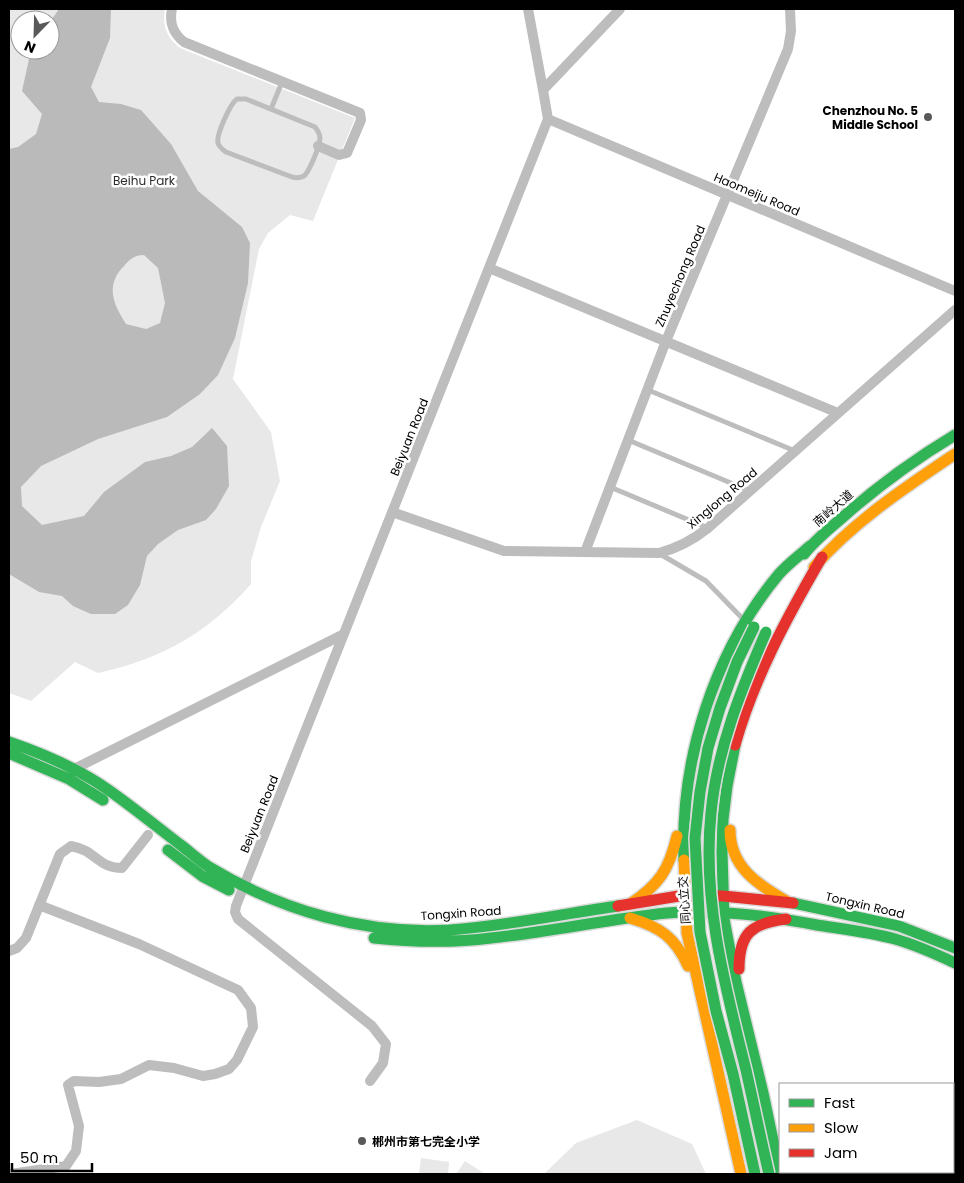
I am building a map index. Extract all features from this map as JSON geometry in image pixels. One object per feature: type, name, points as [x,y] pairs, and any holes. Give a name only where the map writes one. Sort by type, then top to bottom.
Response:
[{"type":"main road","name":"南岭大道","points":[[749,624],[810,546],[854,507],[901,471],[955,435]]},
{"type":"main road","points":[[769,1174],[730,1008],[714,930],[709,839],[721,751],[750,667],[766,632],[798,586],[822,557],[865,519],[910,484],[955,454]]},
{"type":"main road","points":[[779,1169],[725,928],[721,840],[725,796],[733,754],[744,716],[761,672],[795,602],[822,557]]},
{"type":"main road","points":[[630,904],[645,895],[663,876],[672,858],[688,790],[696,745],[708,704],[726,657],[749,624]]},
{"type":"main road","name":"同心立交","points":[[749,624],[708,748],[700,792],[695,838],[700,932],[716,1011],[755,1174]]},
{"type":"main road","name":"Tongxin Road","points":[[9,742],[48,756],[107,789],[242,891],[290,918]]},
{"type":"main road","points":[[9,754],[68,779],[109,805]]},
{"type":"main road","points":[[688,790],[683,838],[688,933],[704,1014],[742,1174]]},
{"type":"main road","points":[[725,796],[732,850],[745,871],[764,889],[788,902]]},
{"type":"main road","name":"Tongxin Road","points":[[144,832],[202,876],[310,914],[351,924],[398,930],[449,930],[488,926],[685,895],[723,896],[788,902],[899,926],[955,948]]},
{"type":"main road","points":[[358,936],[397,942],[449,942],[501,938],[630,918],[686,912],[724,913],[786,919],[895,939],[955,963]]},
{"type":"main road","points":[[630,918],[650,924],[667,934],[678,946],[687,963],[704,1014]]},
{"type":"main road","points":[[741,1005],[739,965],[744,938],[763,922],[786,919]]},
{"type":"street","points":[[172,9],[170,16],[172,28],[184,42],[358,112],[361,115],[347,153],[339,155],[318,146]]},
{"type":"street","points":[[528,9],[548,119]]},
{"type":"street","points":[[543,90],[620,9]]},
{"type":"street","name":"Zhuyechong Road","points":[[585,552],[666,341],[788,48],[791,31],[790,9]]},
{"type":"street","name":"Haomeiju Road","points":[[548,119],[955,291]]},
{"type":"street","name":"Beiyuan Road","points":[[370,1081],[383,1063],[386,1044],[372,1026],[238,918],[235,912],[548,119]]},
{"type":"street","points":[[489,268],[838,413]]},
{"type":"street","name":"Xinglong Road","points":[[392,512],[504,551],[659,553],[686,544],[708,528],[955,310]]},
{"type":"street","points":[[74,769],[344,634]]},
{"type":"street","points":[[9,951],[17,948],[26,938],[60,854],[71,846],[85,850],[112,868],[122,868],[144,832]]},
{"type":"street","points":[[10,1174],[66,1166],[76,1151],[79,1126],[68,1086],[74,1082],[98,1082],[121,1078],[149,1065],[174,1068],[203,1076],[215,1074],[229,1069],[237,1060],[253,1027],[251,1008],[238,990],[139,944],[39,905]]},
{"type":"lane","points":[[271,109],[282,82]]},
{"type":"lane","points":[[246,99],[271,109],[315,128],[320,138],[306,173],[301,177],[295,178],[220,148],[218,138],[230,106],[234,101],[246,99]]},
{"type":"lane","points":[[648,390],[796,451]]},
{"type":"lane","points":[[628,440],[750,491]]},
{"type":"lane","points":[[610,487],[708,528]]},
{"type":"lane","points":[[659,553],[706,581],[749,624]]},
{"type":"green space","name":"Beihu Park","points":[[9,9],[165,9],[164,21],[166,31],[180,48],[355,118],[313,221],[290,215],[268,233],[259,249],[233,379],[271,432],[280,481],[261,527],[251,561],[251,584],[218,617],[182,642],[143,660],[98,673],[75,662],[31,701],[9,693]]},
{"type":"green space","points":[[637,1120],[692,1144],[706,1174],[544,1174],[576,1143]]},
{"type":"green space","points":[[421,1158],[449,1162],[448,1174],[419,1174]]},
{"type":"green space","points":[[465,1161],[485,1174],[456,1174]]},
{"type":"shaded area","points":[[59,9],[111,9],[110,38],[91,87],[99,102],[121,104],[141,110],[171,144],[198,191],[242,227],[250,243],[248,283],[235,338],[218,375],[200,394],[167,417],[98,439],[41,466],[21,487],[22,506],[42,525],[84,516],[104,492],[145,462],[171,456],[192,447],[212,428],[227,446],[229,486],[216,509],[206,520],[178,530],[158,544],[147,556],[140,585],[128,605],[115,614],[91,614],[73,606],[62,596],[39,592],[9,574],[9,149],[18,147],[36,134],[42,114],[22,91],[29,60],[60,60]],"holes":[[[144,255],[158,268],[165,303],[160,323],[146,329],[126,324],[115,302],[113,287],[118,273],[130,259]]]},
{"type":"traffic: fast","points":[[804,554],[822,535],[870,494],[911,463],[955,435]]},
{"type":"traffic: fast","points":[[684,860],[684,822],[695,746],[719,672],[736,637],[756,605],[779,574],[810,546]]},
{"type":"traffic: fast","points":[[754,627],[737,662],[708,748],[700,792],[695,838],[700,932],[716,1011],[733,1074],[755,1174]]},
{"type":"traffic: fast","points":[[766,632],[739,698],[724,743],[714,789],[709,846],[710,878],[717,943],[769,1174]]},
{"type":"traffic: fast","points":[[9,742],[60,762],[96,781],[206,865],[237,883],[295,908],[325,917],[387,928],[418,931],[450,930],[513,923],[618,906]]},
{"type":"traffic: fast","points":[[735,745],[723,819],[724,919],[736,982],[779,1169]]},
{"type":"traffic: fast","points":[[11,754],[69,779],[103,800]]},
{"type":"traffic: fast","points":[[168,850],[202,876],[229,890]]},
{"type":"traffic: fast","points":[[793,903],[899,926],[955,948]]},
{"type":"traffic: fast","points":[[374,938],[418,941],[476,940],[667,913],[705,912],[742,914],[876,934],[911,944],[955,963]]},
{"type":"traffic: slow","points":[[814,567],[863,520],[899,492],[955,454]]},
{"type":"traffic: slow","points":[[730,830],[731,843],[740,865],[756,882],[788,902]]},
{"type":"traffic: slow","points":[[630,904],[656,883],[661,876],[670,858],[677,836]]},
{"type":"traffic: slow","points":[[684,860],[687,933],[741,1174]]},
{"type":"traffic: slow","points":[[630,918],[650,925],[665,934],[678,948],[688,966]]},
{"type":"traffic: jam","points":[[735,745],[752,696],[773,648],[796,602],[822,557]]},
{"type":"traffic: jam","points":[[618,906],[685,895],[723,896],[793,903]]},
{"type":"traffic: jam","points":[[739,969],[742,947],[745,938],[750,932],[764,923],[786,919]]},
{"type":"place","name":"Chenzhou No. 5 Middle School","points":[[928,117]]},
{"type":"place","name":"郴州市第七完全小学","points":[[362,1141]]}]
